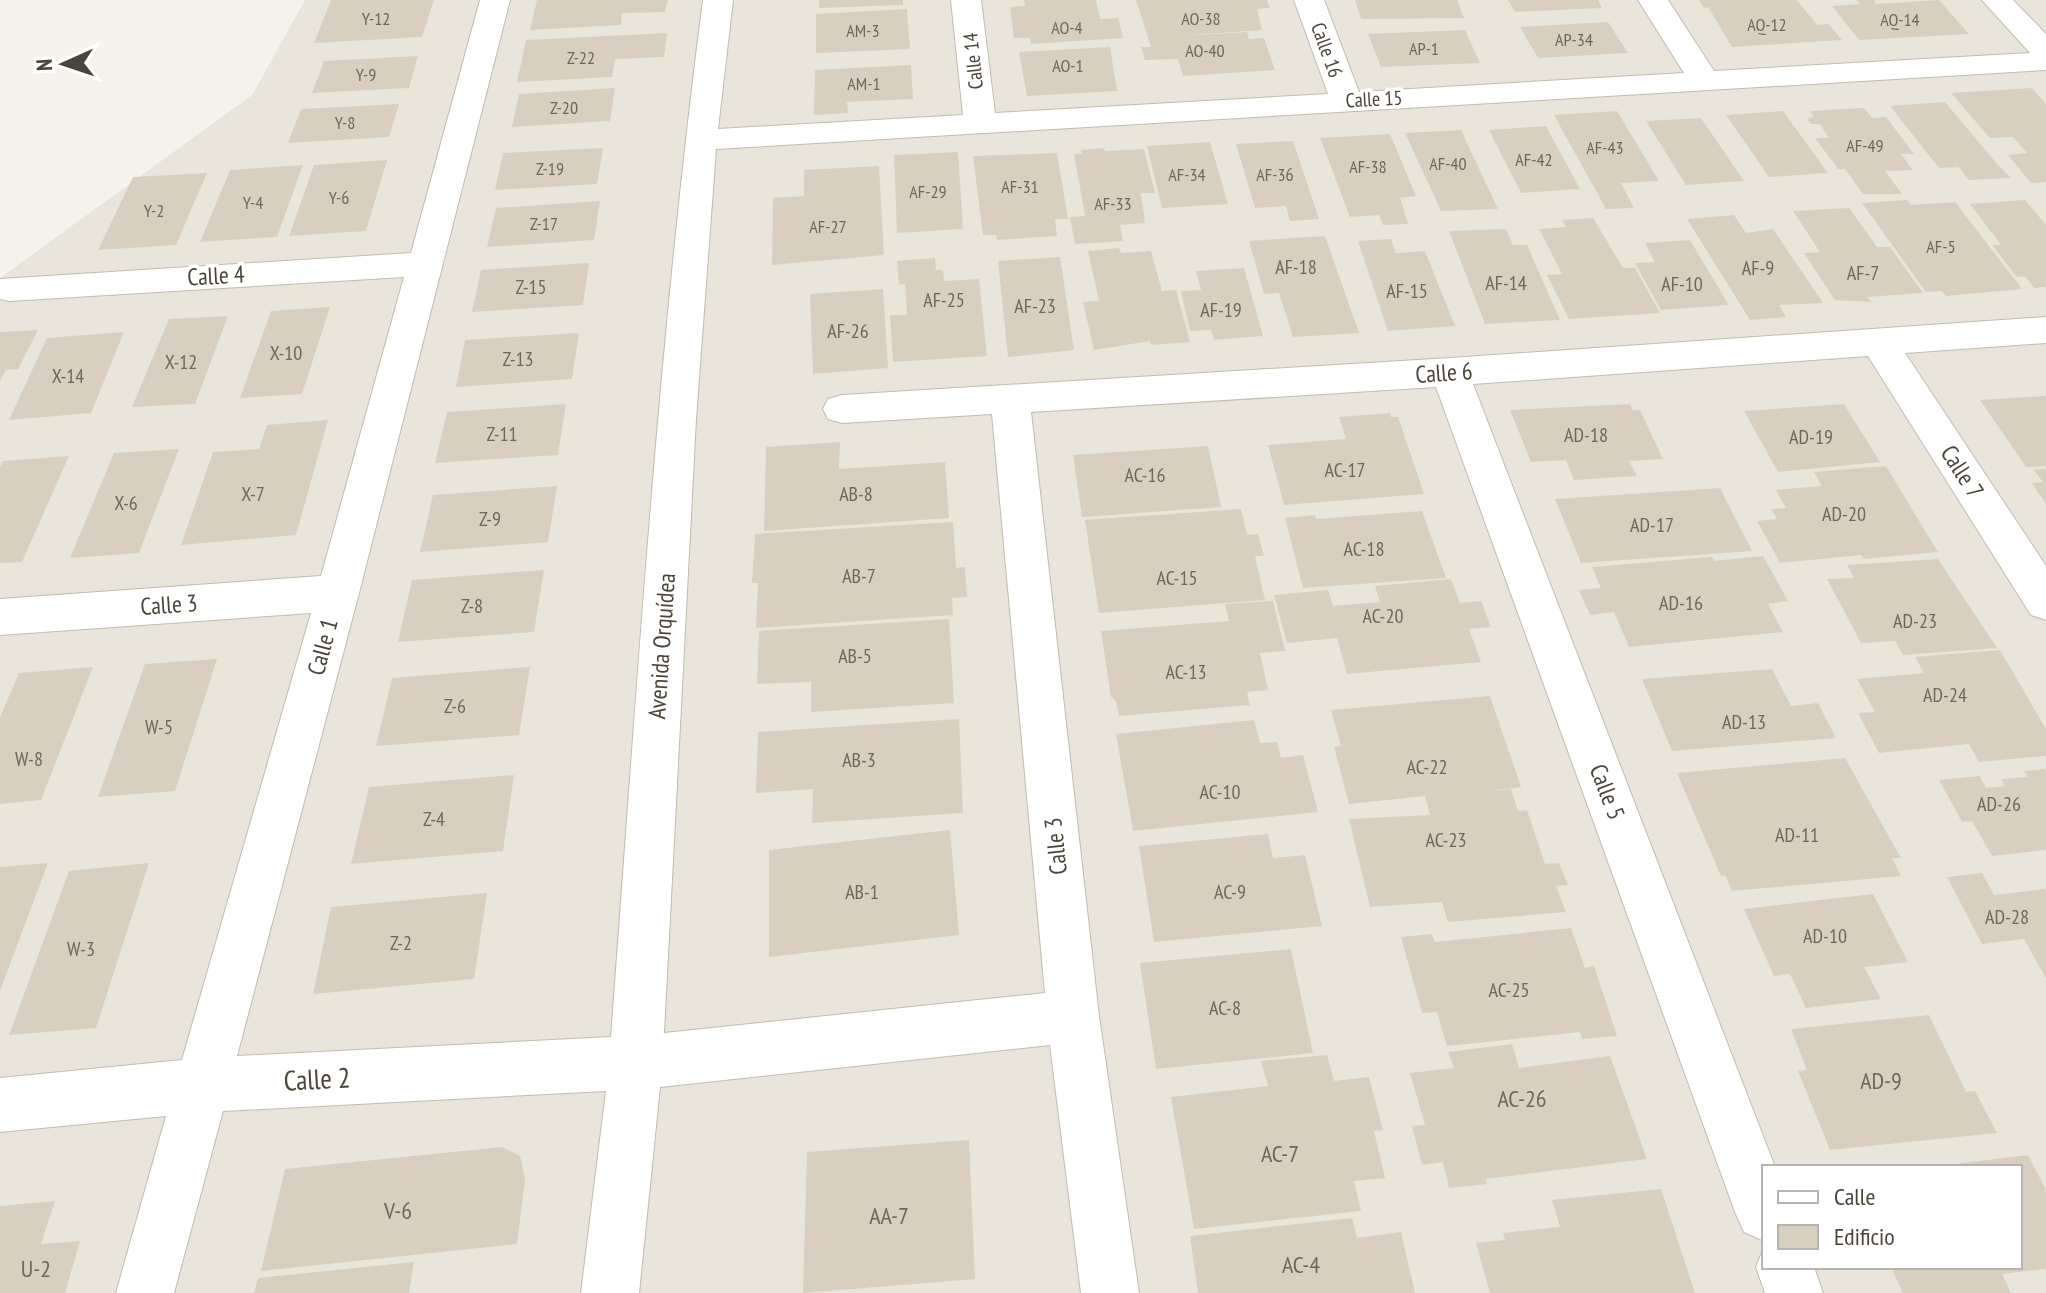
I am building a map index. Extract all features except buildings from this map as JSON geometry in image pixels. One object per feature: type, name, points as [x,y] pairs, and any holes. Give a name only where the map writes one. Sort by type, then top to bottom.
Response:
[{"type":"street","name":"Calle 1","points":[[145,1293],[338,593],[495,0]]},
{"type":"street","name":"Avenida Orquídea","points":[[610,1293],[636,1063],[677,419],[701,140],[718,0]]},
{"type":"street","name":"Calle 14","points":[[966,0],[980,122]]},
{"type":"street","name":"Calle 16","points":[[1309,0],[1346,100]]},
{"type":"street","points":[[1653,0],[1705,81]]},
{"type":"street","points":[[1997,0],[2046,52]]},
{"type":"street","name":"Calle 15","points":[[701,140],[2046,61]]},
{"type":"street","name":"Calle 4","points":[[9,289],[423,264]]},
{"type":"street","name":"Calle 6","points":[[842,409],[1450,372],[2046,330]]},
{"type":"street","name":"Calle 7","points":[[1878,342],[2046,602]]},
{"type":"street","name":"Calle 5","points":[[1450,372],[1762,1207]]},
{"type":"street","name":"Calle 3","points":[[1010,399],[1073,1016],[1110,1293]]},
{"type":"street","name":"Calle 3","points":[[0,617],[338,593]]},
{"type":"street","name":"Calle 2","points":[[0,1105],[204,1085],[636,1063],[1073,1016]]},
{"type":"street","points":[[1786,1269],[1794,1293]]},
{"type":"shaded area","points":[[305,0],[2046,0],[2046,1293],[0,1293],[0,278],[252,95]]}]
